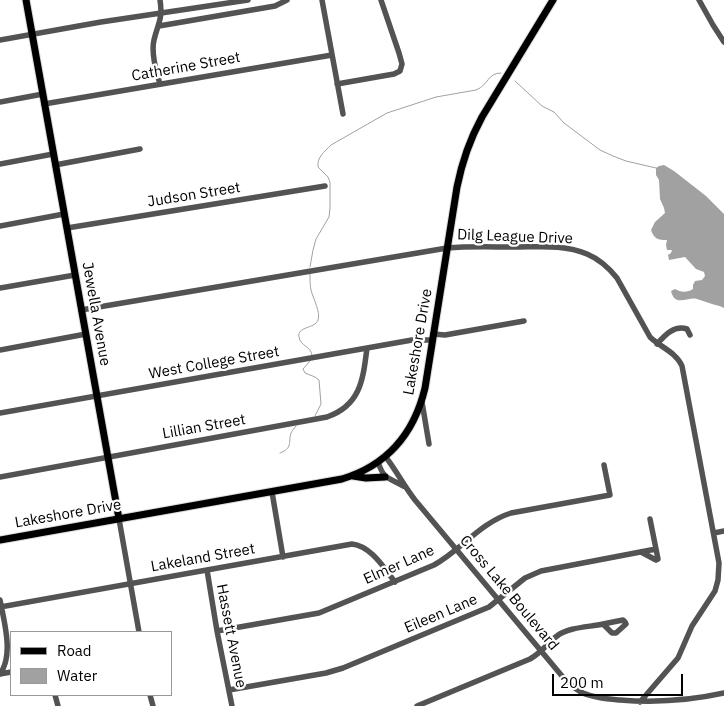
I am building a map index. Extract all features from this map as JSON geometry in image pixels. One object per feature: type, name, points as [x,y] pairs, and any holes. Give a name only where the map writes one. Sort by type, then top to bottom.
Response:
[{"type":"main road","name":"Jewella Avenue","points":[[26,0],[119,519]]},
{"type":"main road","name":"Lakeshore Drive","points":[[0,540],[328,482],[352,476],[370,468],[400,442],[413,423],[422,402],[461,168],[482,116],[553,0]]},
{"type":"main road","points":[[352,476],[388,478]]},
{"type":"street","points":[[160,0],[161,13],[153,47],[160,84]]},
{"type":"street","points":[[0,40],[101,22],[248,0]]},
{"type":"street","points":[[159,26],[275,6],[287,0]]},
{"type":"street","points":[[322,0],[343,114]]},
{"type":"street","points":[[337,84],[394,74],[400,71],[402,64],[381,0]]},
{"type":"street","points":[[699,0],[724,42]]},
{"type":"street","name":"Catherine Street","points":[[44,104],[332,55]]},
{"type":"street","points":[[0,102],[43,94]]},
{"type":"street","points":[[55,165],[140,149]]},
{"type":"street","points":[[0,164],[53,154]]},
{"type":"street","name":"Judson Street","points":[[67,228],[325,186]]},
{"type":"street","points":[[0,226],[64,214]]},
{"type":"street","name":"Dilg League Drive","points":[[82,310],[447,248],[470,246],[558,248],[577,250],[603,264],[617,278],[646,332],[657,344],[676,356],[682,366],[714,533],[719,569],[715,591],[692,626],[678,658],[640,702]]},
{"type":"street","points":[[0,288],[75,274]]},
{"type":"street","name":"West College Street","points":[[0,413],[524,321]]},
{"type":"street","points":[[657,344],[668,332],[676,328],[687,329],[690,334]]},
{"type":"street","points":[[0,350],[86,334]]},
{"type":"street","name":"Lillian Street","points":[[0,478],[320,419],[334,414],[349,405],[359,391],[367,348]]},
{"type":"street","points":[[422,402],[429,444]]},
{"type":"street","points":[[413,423],[426,427]]},
{"type":"street","name":"Cross Lake Boulevard","points":[[385,456],[396,470],[405,487],[567,682],[580,691],[594,697],[640,702],[671,702],[724,693]]},
{"type":"street","points":[[378,462],[381,471],[388,478]]},
{"type":"street","name":"Elmer Lane","points":[[217,632],[319,612],[395,582],[448,557],[488,524],[505,515],[610,495],[604,465]]},
{"type":"street","points":[[388,478],[386,472],[390,468],[396,470]]},
{"type":"street","name":"Cross Lake Boulevard","points":[[388,478],[405,487]]},
{"type":"street","points":[[272,492],[283,557]]},
{"type":"street","name":"Jewella Avenue","points":[[119,519],[139,631]]},
{"type":"street","points":[[641,552],[656,560],[658,559],[650,519]]},
{"type":"street","points":[[714,533],[724,531]]},
{"type":"street","name":"Lakeland Street","points":[[0,604],[130,584],[356,544],[371,553],[395,582]]},
{"type":"street","name":"Eileen Lane","points":[[229,690],[326,673],[343,668],[490,607],[525,578],[535,573],[656,549]]},
{"type":"street","name":"Hassett Avenue","points":[[207,570],[232,706]]},
{"type":"street","points":[[0,604],[8,649],[5,667],[0,674]]},
{"type":"street","points":[[417,706],[530,659],[542,652],[562,633],[603,624]]},
{"type":"water","points":[[664,165],[706,196],[724,214],[724,308],[693,298],[679,300],[673,296],[671,291],[675,289],[684,292],[691,290],[695,281],[702,280],[705,276],[704,272],[696,269],[685,257],[669,260],[668,255],[672,250],[667,250],[667,240],[657,238],[651,230],[655,222],[665,213],[660,199],[659,180],[656,175],[656,168]]},
{"type":"waterway","points":[[310,267],[316,239],[329,217],[330,182],[328,177],[318,167],[320,157],[326,150],[331,145],[387,113],[436,97],[476,90],[490,77],[501,73]]},
{"type":"waterway","points":[[515,81],[542,106],[554,112],[564,123],[600,150],[626,161],[656,168]]},
{"type":"waterway","points":[[310,274],[311,290],[319,317],[316,323],[303,329],[299,333],[299,337],[312,355]]},
{"type":"waterway","points":[[310,361],[303,369],[305,373],[319,380],[321,404],[315,416]]},
{"type":"waterway","points":[[280,453],[287,449],[291,433],[296,426]]}]
